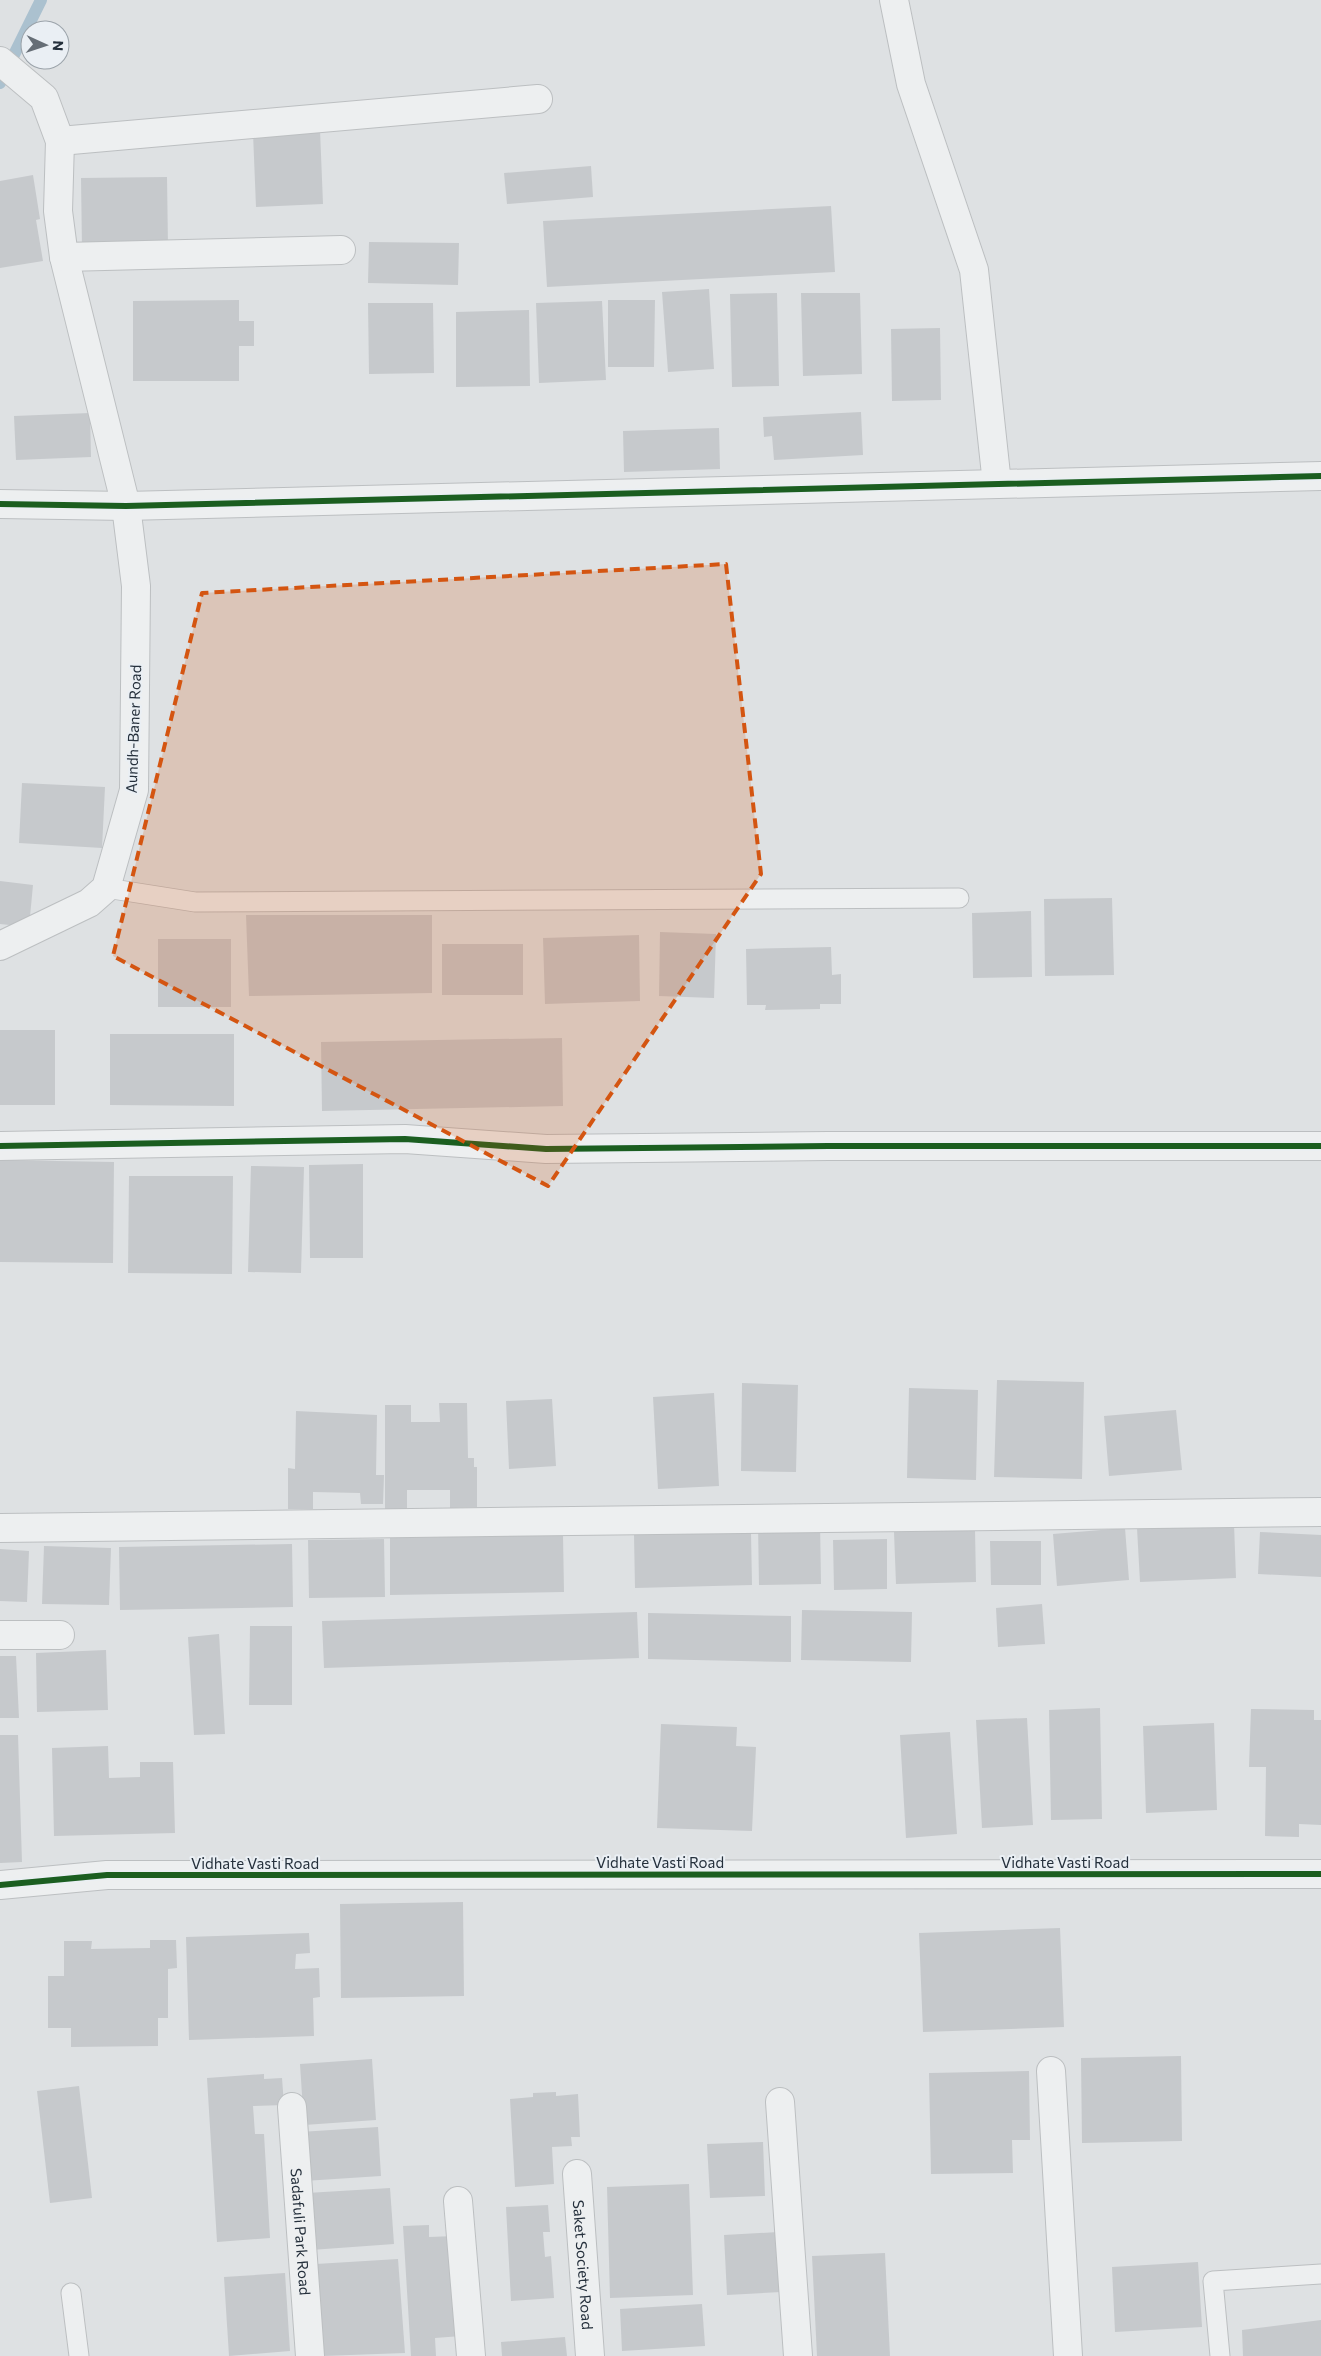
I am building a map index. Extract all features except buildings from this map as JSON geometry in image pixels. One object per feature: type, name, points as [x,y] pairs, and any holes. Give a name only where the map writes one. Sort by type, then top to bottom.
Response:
[{"type":"street","points":[[894,0],[911,84],[974,270],[997,484]]},
{"type":"street","points":[[0,60],[44,98],[60,141],[538,99]]},
{"type":"street","name":"Aundh-Baner Road","points":[[60,141],[58,211],[64,258],[126,506],[136,586],[134,790],[106,888]]},
{"type":"street","points":[[64,258],[341,250]]},
{"type":"street","points":[[0,504],[126,506],[1321,476]]},
{"type":"street","points":[[0,946],[89,903],[106,888]]},
{"type":"street","points":[[0,1146],[405,1140],[546,1150],[828,1146],[1321,1146]]},
{"type":"street","points":[[0,1528],[1321,1512]]},
{"type":"street","points":[[0,1635],[60,1635]]},
{"type":"street","name":"Vidhate Vasti Road","points":[[0,1885],[107,1875],[1321,1874]]},
{"type":"street","points":[[1052,2071],[1068,2356]]},
{"type":"street","points":[[780,2102],[798,2356]]},
{"type":"street","name":"Sadafuli Park Road","points":[[292,2107],[310,2356]]},
{"type":"street","name":"Saket Society Road","points":[[577,2174],[590,2356]]},
{"type":"street","points":[[458,2201],[471,2356]]},
{"type":"lane","points":[[106,888],[195,902],[959,898]]},
{"type":"lane","points":[[1220,2356],[1213,2280],[1321,2274]]},
{"type":"lane","points":[[71,2293],[79,2356]]},
{"type":"highlighted area","points":[[726,564],[761,874],[548,1186],[113,956],[202,593]]},
{"type":"waterway","points":[[0,83],[41,0]]},
{"type":"cycle path","points":[[0,504],[126,506],[1321,476]]},
{"type":"cycle path","points":[[0,1146],[405,1139],[546,1149],[828,1146],[1321,1146]]},
{"type":"cycle path","points":[[0,1885],[107,1875],[1321,1874]]}]
